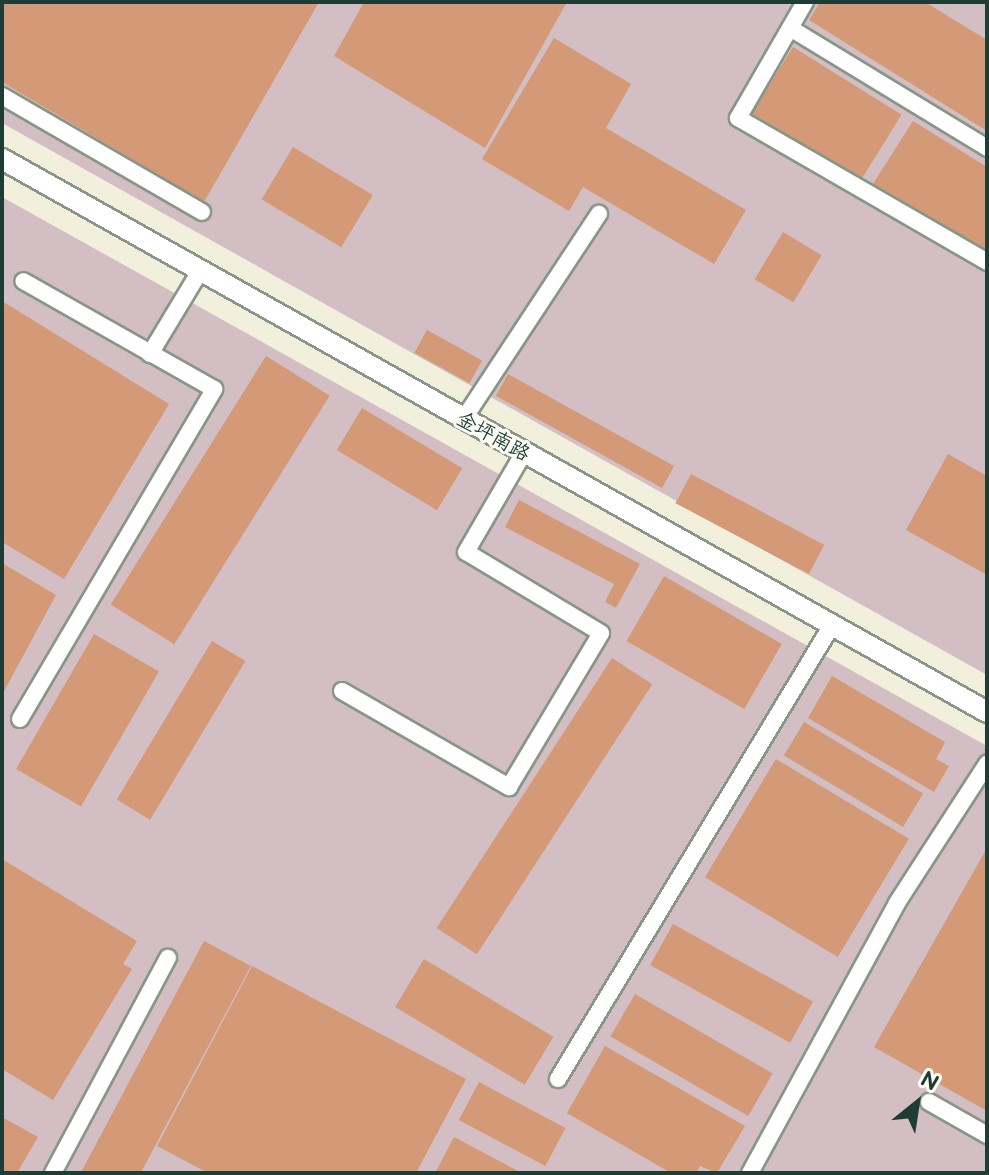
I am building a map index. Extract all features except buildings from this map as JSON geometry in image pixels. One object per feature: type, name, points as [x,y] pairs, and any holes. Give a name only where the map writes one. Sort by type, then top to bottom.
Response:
[{"type":"street","points":[[805,2],[738,118],[987,262]]},
{"type":"street","points":[[790,28],[987,148]]},
{"type":"street","points":[[2,96],[202,212]]},
{"type":"street","name":"金坪南路","points":[[2,159],[987,712]]},
{"type":"street","points":[[463,420],[599,214]]},
{"type":"street","points":[[150,354],[200,271]]},
{"type":"street","points":[[20,719],[214,389],[23,281]]},
{"type":"street","points":[[342,691],[509,787],[601,633],[466,552],[523,454]]},
{"type":"street","points":[[558,1079],[832,625]]},
{"type":"street","points":[[750,1173],[897,903],[987,764]]},
{"type":"street","points":[[53,1173],[168,958]]},
{"type":"street","points":[[929,1102],[987,1135]]},
{"type":"shaded area","points":[[2,2],[987,2],[987,675],[2,123]]},
{"type":"shaded area","points":[[2,197],[987,746],[987,1173],[2,1173]]}]
